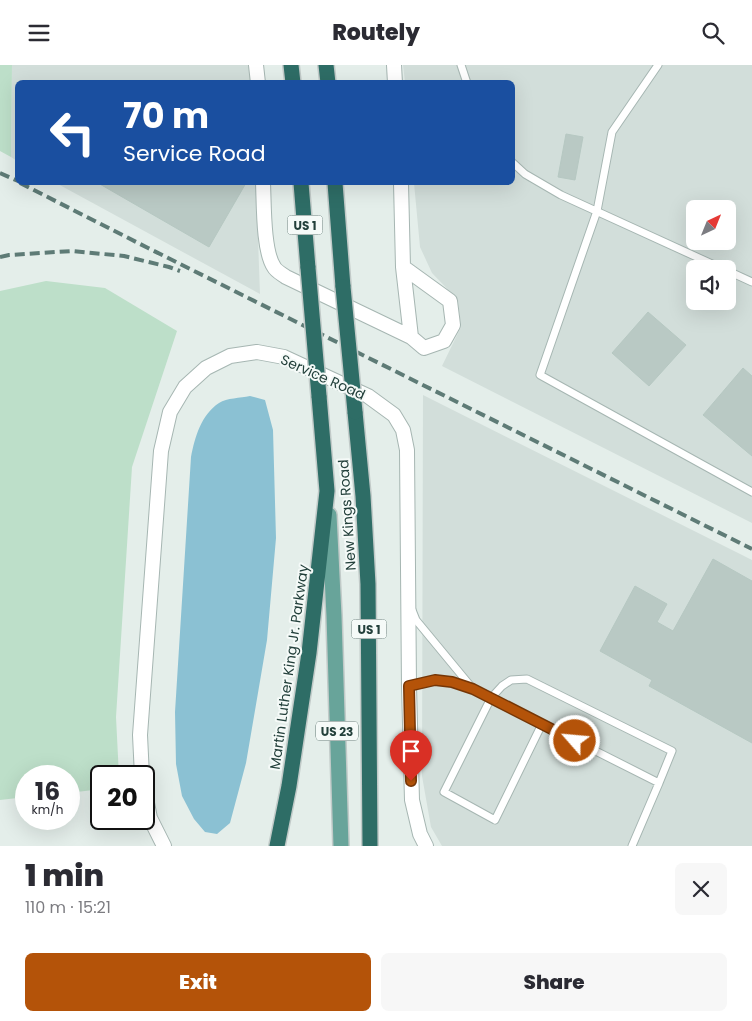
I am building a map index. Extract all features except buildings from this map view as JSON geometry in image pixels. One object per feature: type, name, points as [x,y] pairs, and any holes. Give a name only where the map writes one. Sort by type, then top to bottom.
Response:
[{"type":"highway","points":[[291,65],[293,80]]},
{"type":"highway","points":[[326,65],[328,80]]},
{"type":"highway","name":"New Kings Road","points":[[301,185],[327,491]]},
{"type":"highway","name":"New Kings Road","points":[[335,185],[363,496],[368,584],[370,846]]},
{"type":"highway","name":"Martin Luther King Jr. Parkway","points":[[277,846],[289,786],[309,653],[327,491]]},
{"type":"main road","name":"New Kings Road","points":[[327,491],[334,616],[340,846]]},
{"type":"street","points":[[256,65],[258,80]]},
{"type":"street","points":[[394,65],[395,80]]},
{"type":"street","points":[[263,185],[266,240],[269,258],[275,269],[286,277],[411,337],[424,348],[444,341],[453,325],[450,301],[403,267]]},
{"type":"street","points":[[401,185],[403,267],[411,337]]},
{"type":"street","name":"Service Road","points":[[141,765],[140,735],[161,451],[170,412],[185,387],[206,368],[230,356],[257,352],[284,357],[368,396],[394,415],[403,430],[407,450],[412,800],[420,834],[426,846]]},
{"type":"street","points":[[155,828],[164,846]]},
{"type":"lane","points":[[461,65],[466,80]]},
{"type":"lane","points":[[658,65],[612,132],[597,211],[540,375],[752,492]]},
{"type":"lane","points":[[515,165],[525,174],[562,195],[703,260]]},
{"type":"lane","points":[[736,275],[752,282]]},
{"type":"lane","points":[[408,603],[416,620],[473,689]]},
{"type":"lane","points":[[542,724],[495,820],[444,793],[491,698],[502,686],[511,680],[527,679],[672,751],[632,846]]},
{"type":"lane","points":[[409,686],[435,680],[452,682],[473,689],[659,783]]},
{"type":"shaded area","points":[[12,65],[251,65],[253,80],[15,80],[15,160],[11,157]]},
{"type":"shaded area","points":[[403,65],[752,65],[752,523],[442,366],[461,327],[458,300],[432,273],[420,247],[414,185],[515,185],[515,80],[405,80]]},
{"type":"shaded area","points":[[60,185],[256,185],[260,294]]},
{"type":"shaded area","points":[[423,395],[752,560],[752,846],[442,846],[431,827],[422,776]]},
{"type":"green space","points":[[0,65],[12,65],[11,157],[0,151]]},
{"type":"green space","points":[[46,281],[105,288],[177,331],[132,467],[116,717],[118,765],[90,765],[90,790],[80,792],[80,765],[15,765],[15,798],[0,800],[0,291]]},
{"type":"water","points":[[250,396],[265,400],[273,430],[276,538],[267,640],[246,763],[230,823],[217,834],[205,832],[194,819],[182,796],[176,764],[175,712],[191,457],[203,420],[213,408],[226,400]]},
{"type":"railway","points":[[0,173],[15,180]]},
{"type":"railway","points":[[24,185],[752,549]]},
{"type":"railway","points":[[0,257],[72,251],[124,256],[180,271]]},
{"type":"route","points":[[411,781],[409,686],[435,680],[452,682],[473,689],[575,741]]}]
